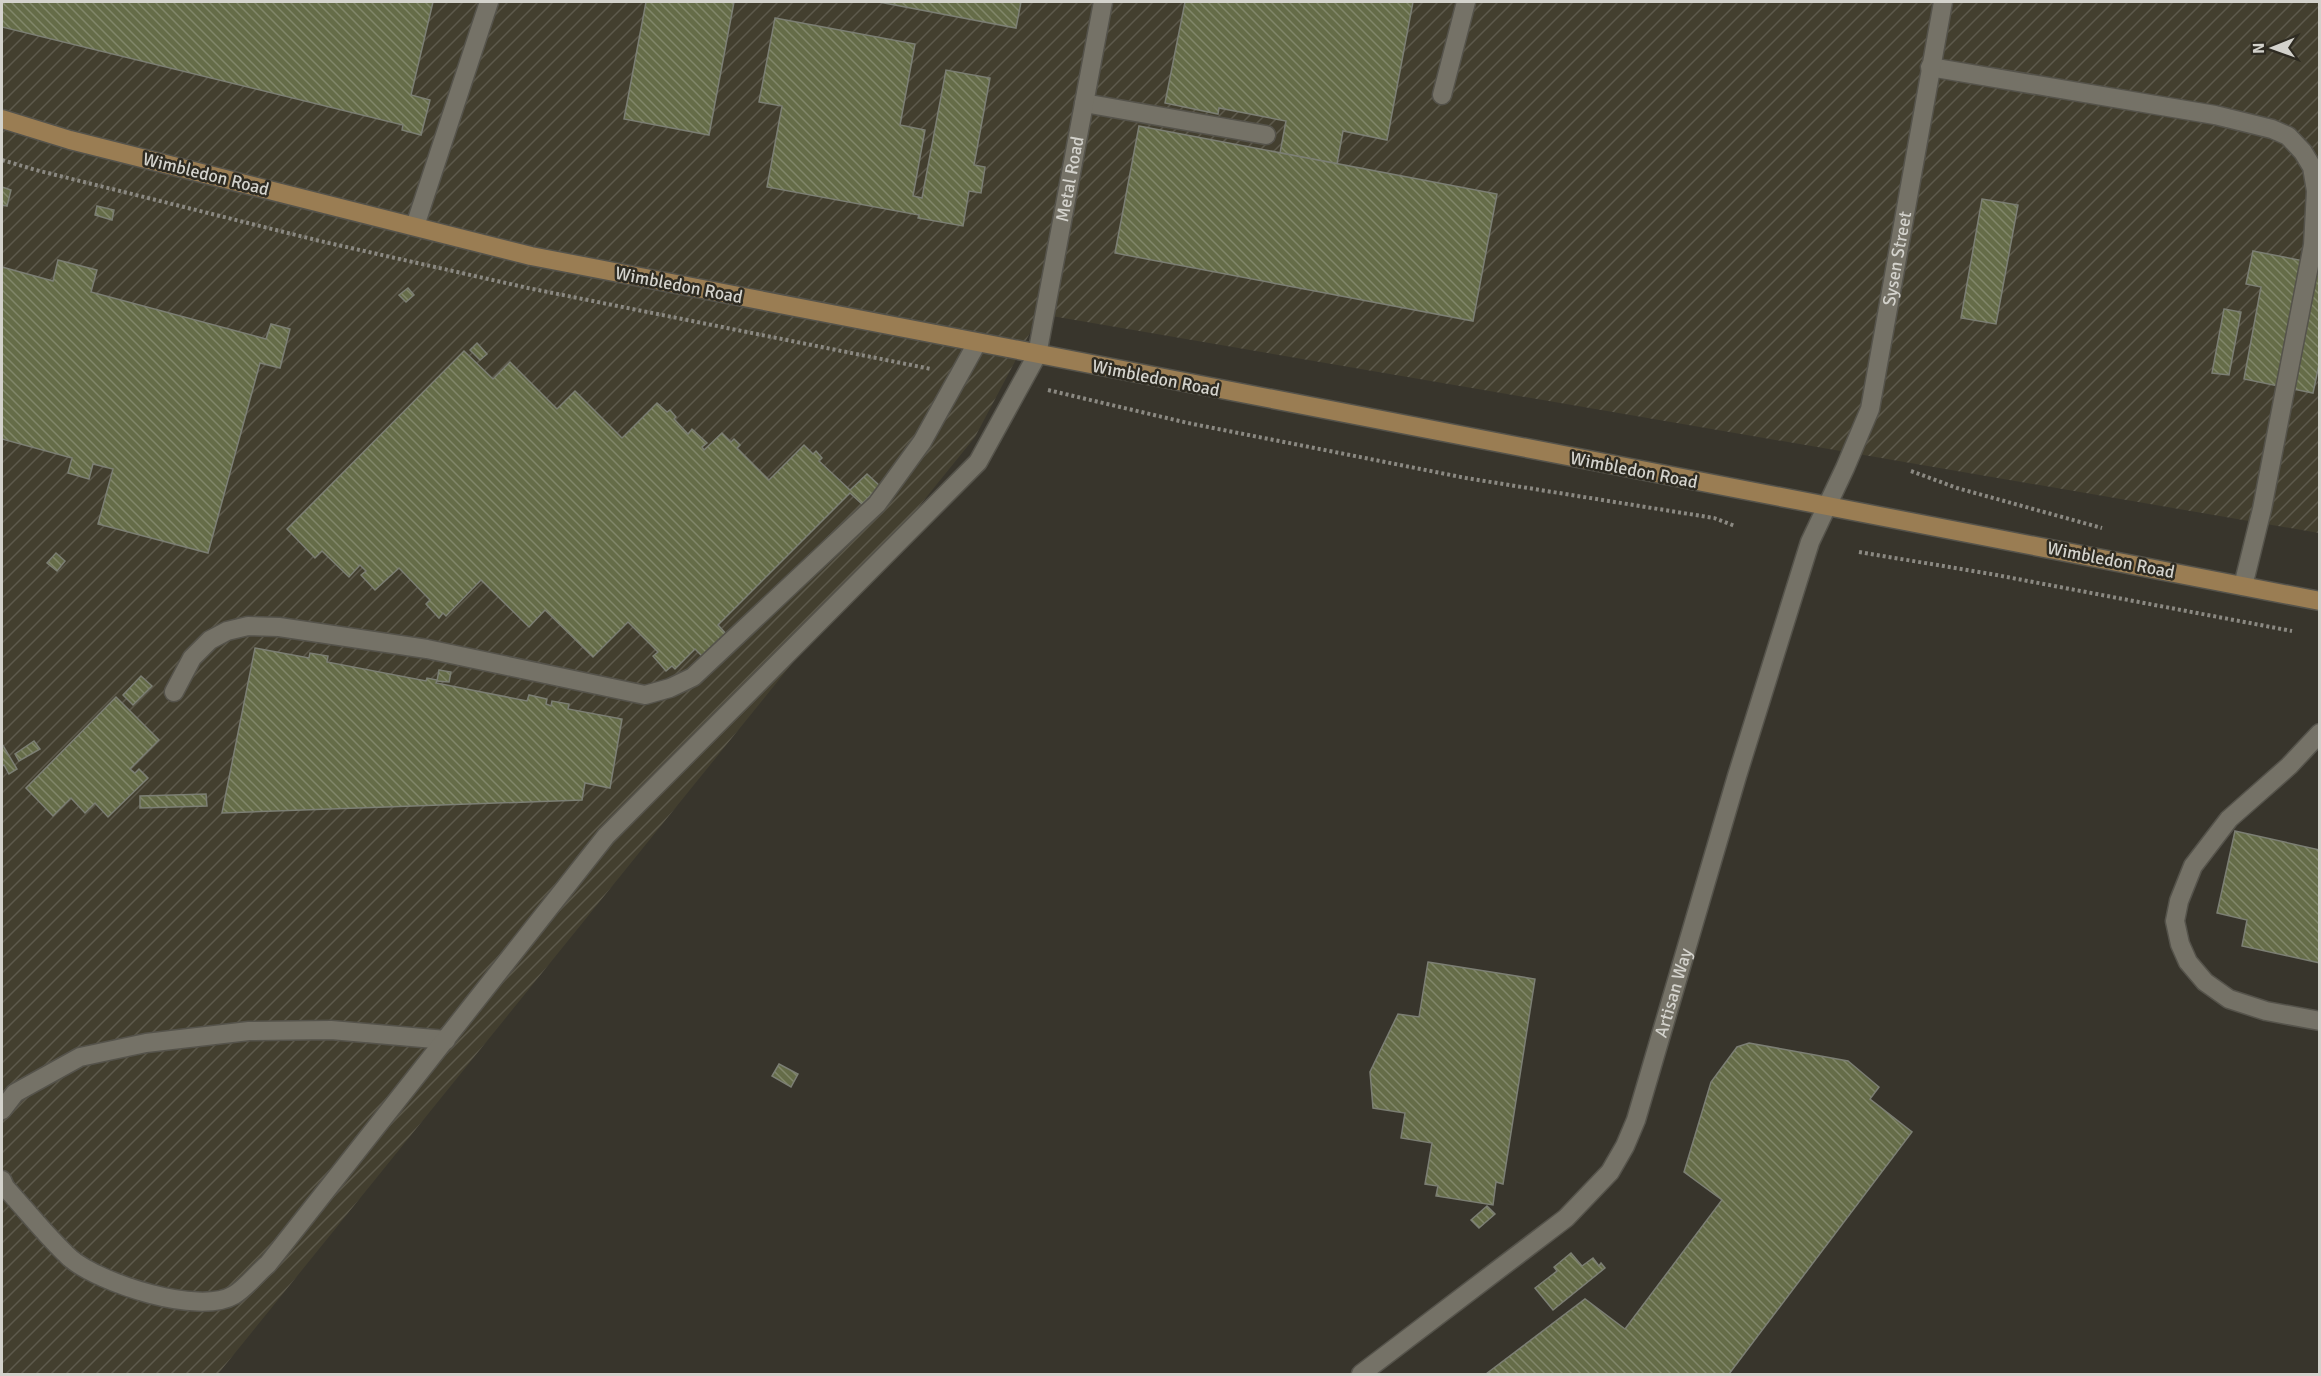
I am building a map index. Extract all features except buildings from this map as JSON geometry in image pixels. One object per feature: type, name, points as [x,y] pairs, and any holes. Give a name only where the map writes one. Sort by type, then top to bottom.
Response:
[{"type":"main road","name":"Wimbledon Road","points":[[2,119],[70,140],[531,256],[2319,601]]},
{"type":"street","points":[[415,226],[489,2]]},
{"type":"street","name":"Metal Road","points":[[2,1180],[5,1188],[72,1259],[111,1282],[190,1302],[221,1299],[234,1295],[268,1264],[606,836],[978,462],[1037,355],[1103,2]]},
{"type":"street","points":[[1442,96],[1466,2]]},
{"type":"street","name":"Sysen Street","points":[[1826,507],[1870,409],[1943,2]]},
{"type":"street","points":[[1930,67],[2216,115],[2272,129],[2289,136],[2303,152],[2312,167],[2316,191],[2313,245],[2267,486],[2243,586]]},
{"type":"street","points":[[1084,103],[1266,135]]},
{"type":"street","points":[[174,692],[192,658],[210,640],[227,631],[248,626],[279,627],[427,649],[634,694],[645,695],[670,688],[693,677],[877,504],[922,442],[978,343]]},
{"type":"street","name":"Artisan Way","points":[[1361,1374],[1566,1218],[1610,1172],[1625,1146],[1636,1120],[1737,776],[1810,542],[1826,507]]},
{"type":"street","points":[[2319,733],[2289,766],[2229,819],[2222,828],[2193,866],[2179,901],[2175,921],[2180,944],[2188,962],[2205,982],[2229,999],[2266,1011],[2319,1021]]},
{"type":"street","points":[[2,1110],[15,1093],[80,1057],[146,1042],[249,1031],[331,1030],[446,1040]]},
{"type":"path","points":[[1077,396],[1188,423],[1466,478],[1714,518],[1735,526]]},
{"type":"path","points":[[1911,471],[1957,488],[2110,530]]},
{"type":"path","points":[[1859,552],[1991,574],[2292,631]]},
{"type":"shaded area","points":[[2,2],[2319,2],[2319,533],[1040,314],[975,437],[218,1374],[2,1374]]}]
